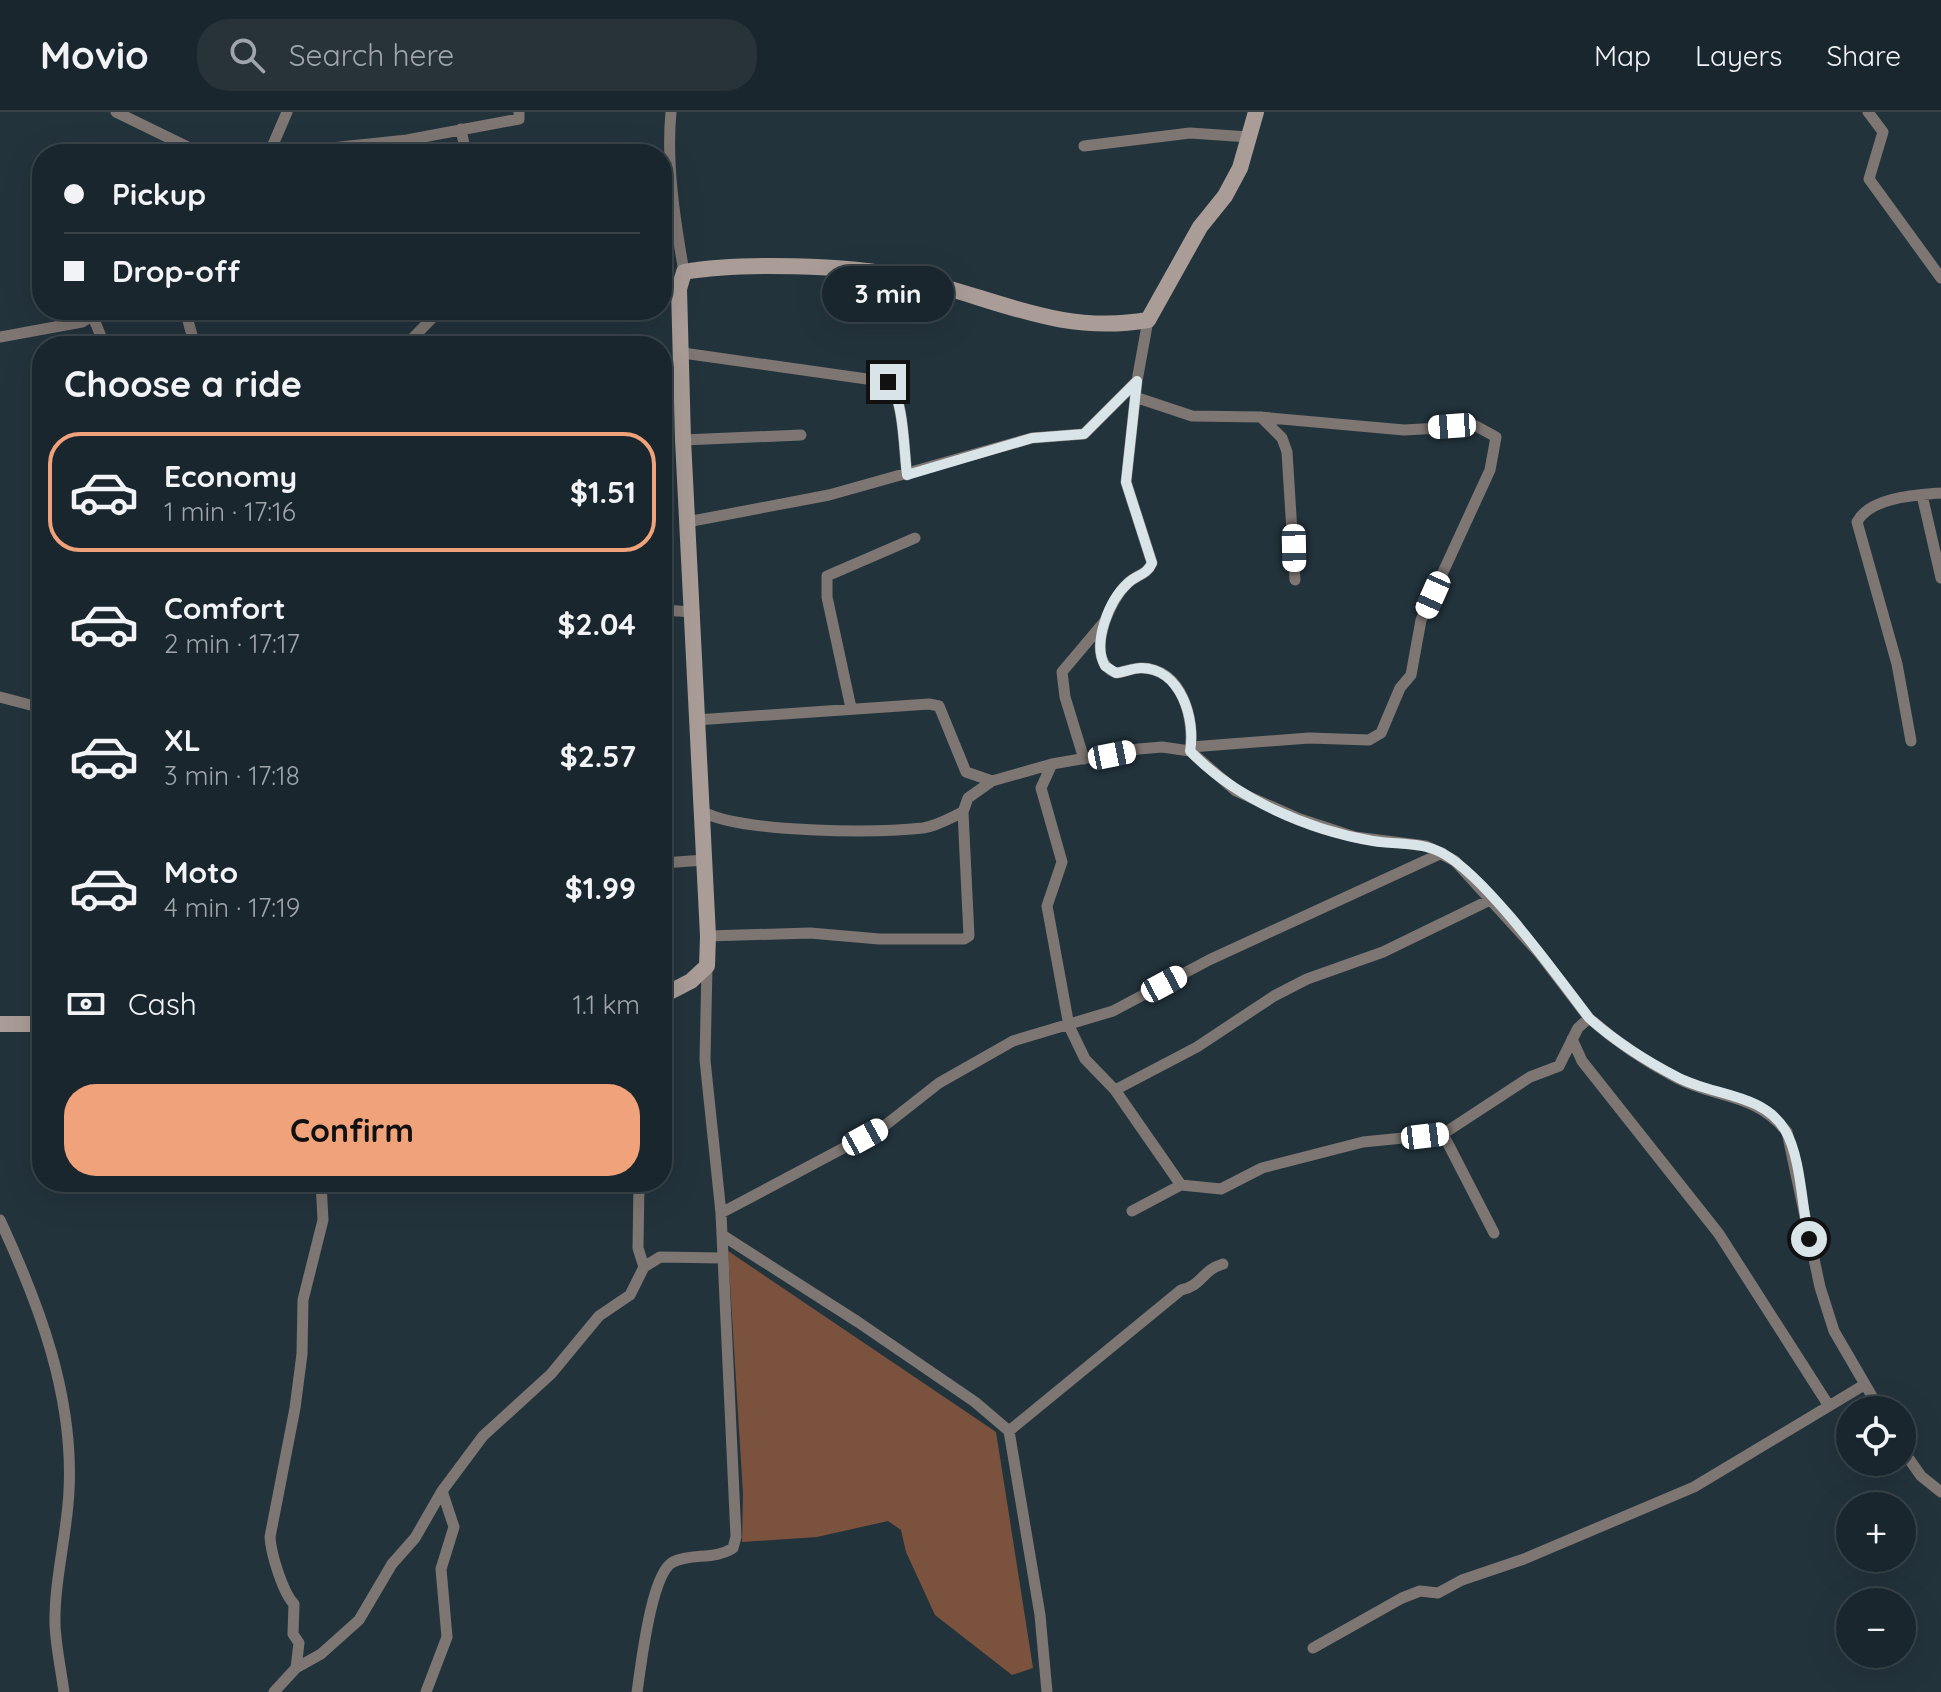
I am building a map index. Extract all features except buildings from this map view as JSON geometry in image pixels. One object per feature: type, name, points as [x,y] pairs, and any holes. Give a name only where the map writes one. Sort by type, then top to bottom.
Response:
[{"type":"street","points":[[116,112],[182,144]]},
{"type":"street","points":[[275,144],[287,112]]},
{"type":"street","points":[[368,144],[407,140],[519,119],[519,112]]},
{"type":"street","points":[[670,144],[671,112]]},
{"type":"street","points":[[1084,759],[1065,697],[1062,672],[1105,621],[1124,587],[1148,571],[1152,563],[1126,482],[1137,381],[1148,320],[1200,227],[1225,196],[1240,168],[1256,112]]},
{"type":"street","points":[[1868,112],[1883,132],[1869,179],[1941,278]]},
{"type":"street","points":[[461,129],[464,144]]},
{"type":"street","points":[[1084,146],[1190,133],[1249,137]]},
{"type":"street","points":[[637,1692],[657,1591],[665,1568],[676,1561],[724,1554],[733,1548],[736,1537],[721,1213],[705,1060],[708,936],[683,440],[682,280],[672,178]]},
{"type":"street","points":[[672,283],[718,266],[871,272],[931,283],[1057,321],[1113,326],[1148,320]]},
{"type":"street","points":[[0,337],[72,320]]},
{"type":"street","points":[[415,336],[430,320]]},
{"type":"street","points":[[683,353],[888,382],[894,387],[898,403],[907,475]]},
{"type":"street","points":[[687,522],[829,495],[1032,438],[1084,434],[1137,381]]},
{"type":"street","points":[[708,936],[810,933],[879,939],[964,939],[969,936],[971,925],[965,900],[963,812],[968,798],[992,781],[1052,764],[1162,747],[1190,749],[1309,738],[1369,740],[1381,733],[1400,688],[1411,675],[1421,620],[1471,517],[1496,449],[1496,437],[1476,426],[1404,430],[1260,417],[1192,416],[1135,397]]},
{"type":"street","points":[[1260,417],[1282,438],[1287,452],[1295,580]]},
{"type":"street","points":[[683,440],[801,435]]},
{"type":"street","points":[[1911,741],[1897,664],[1857,522],[1861,515],[1881,504],[1941,493]]},
{"type":"street","points":[[1922,495],[1941,578]]},
{"type":"street","points":[[851,708],[827,597],[827,576],[915,538]]},
{"type":"street","points":[[672,611],[694,612]]},
{"type":"street","points":[[1105,621],[1100,646],[1105,666],[1116,673],[1142,668],[1173,682],[1190,715],[1190,749],[1236,791],[1300,819],[1355,837],[1409,843],[1442,853],[1492,899],[1589,1018],[1678,1078],[1756,1104],[1774,1116],[1787,1132],[1820,1287],[1834,1331],[1871,1396]]},
{"type":"street","points":[[0,697],[32,705]]},
{"type":"street","points":[[696,720],[851,708],[939,706],[966,772],[992,781]]},
{"type":"street","points":[[1052,764],[1041,788],[1062,862],[1047,906],[1069,1026],[1085,1059],[1115,1090],[1181,1185]]},
{"type":"street","points":[[703,812],[728,823],[846,828],[921,828],[963,812]]},
{"type":"street","points":[[721,1213],[883,1127],[939,1083],[1013,1041],[1034,1032],[1069,1026],[1113,1011],[1209,960],[1442,853]]},
{"type":"street","points":[[672,862],[705,860]]},
{"type":"street","points":[[1115,1090],[1197,1047],[1296,985],[1383,952],[1492,899]]},
{"type":"street","points":[[672,991],[691,981],[707,966]]},
{"type":"street","points":[[1132,1211],[1181,1185],[1221,1189],[1262,1168],[1363,1142],[1443,1134],[1541,1070],[1559,1066],[1578,1028],[1589,1018]]},
{"type":"street","points":[[0,1024],[32,1024]]},
{"type":"street","points":[[1572,1039],[1582,1061],[1719,1234],[1829,1406]]},
{"type":"street","points":[[1443,1134],[1494,1233]]},
{"type":"street","points":[[296,1668],[299,1643],[293,1634],[294,1604],[286,1596],[284,1580],[271,1551],[270,1537],[295,1408],[302,1354],[303,1300],[323,1220],[322,1192]]},
{"type":"street","points":[[639,1192],[638,1248],[644,1267]]},
{"type":"street","points":[[0,1220],[31,1287],[48,1337],[67,1438],[69,1489],[55,1624],[64,1692]]},
{"type":"street","points":[[722,1235],[858,1322],[975,1402],[1009,1431],[1034,1578],[1047,1692]]},
{"type":"street","points":[[274,1692],[296,1668],[321,1654],[359,1620],[392,1564],[423,1526],[442,1491],[494,1424],[551,1374],[599,1316],[630,1295],[644,1267],[660,1257],[722,1258]]},
{"type":"street","points":[[1009,1431],[1181,1290],[1195,1287],[1213,1267],[1223,1264]]},
{"type":"street","points":[[1313,1648],[1402,1598],[1420,1591],[1438,1593],[1462,1580],[1524,1559],[1694,1487],[1864,1385]]},
{"type":"street","points":[[1916,1469],[1941,1492]]},
{"type":"street","points":[[426,1692],[439,1663],[448,1626],[441,1578],[454,1519],[442,1491]]},
{"type":"shaded area","points":[[728,1251],[996,1432],[1033,1668],[1012,1675],[935,1615],[906,1552],[901,1530],[888,1521],[817,1537],[742,1542],[743,1494]]},
{"type":"route","points":[[888,382],[894,387],[898,403],[907,475],[1049,434],[1084,434],[1137,381],[1126,482],[1131,506],[1152,563],[1148,571],[1124,587],[1105,621],[1100,646],[1105,666],[1116,673],[1142,668],[1173,682],[1190,715],[1190,751],[1236,791],[1325,829],[1376,842],[1426,846],[1455,861],[1492,899],[1589,1018],[1604,1031],[1678,1078],[1756,1104],[1774,1116],[1787,1132],[1792,1148],[1809,1239]]}]
